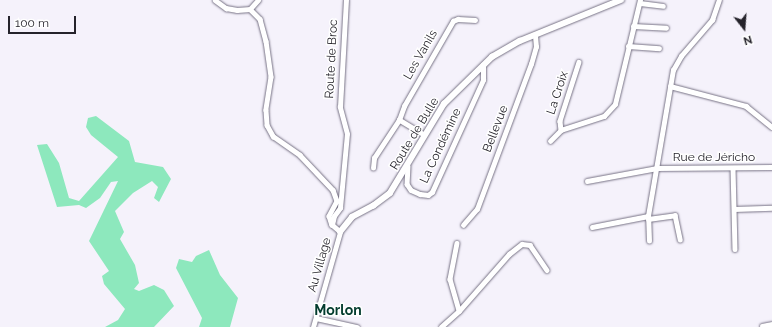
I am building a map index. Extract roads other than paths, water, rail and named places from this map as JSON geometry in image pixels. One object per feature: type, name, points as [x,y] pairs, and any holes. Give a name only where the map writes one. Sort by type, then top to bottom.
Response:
[{"type":"street","points":[[215,0],[226,8],[250,9],[260,19],[266,41],[271,77],[266,110],[267,126],[273,136],[300,155],[334,190],[337,201],[329,216],[332,225],[340,232]]},
{"type":"street","points":[[250,9],[258,0]]},
{"type":"street","name":"Route de Broc","points":[[332,225],[334,216],[340,208],[347,134],[340,107],[346,0]]},
{"type":"street","name":"Route de Bulle","points":[[340,232],[352,217],[373,206],[390,193],[408,166],[424,135],[444,104],[483,65],[511,45],[620,0]]},
{"type":"street","points":[[657,168],[673,70],[681,56],[712,20],[719,0]]},
{"type":"street","points":[[640,1],[663,6]]},
{"type":"street","name":"La Croix","points":[[550,141],[561,130],[604,116],[615,104],[640,1]]},
{"type":"street","name":"Les Vanils","points":[[373,168],[374,158],[399,120],[422,72],[453,21],[458,18],[475,20]]},
{"type":"street","points":[[633,26],[666,28]]},
{"type":"street","name":"Bellevue","points":[[463,225],[477,209],[531,64],[536,47],[535,34]]},
{"type":"street","points":[[628,46],[659,48]]},
{"type":"street","name":"La Croix","points":[[561,130],[560,121],[579,62]]},
{"type":"street","name":"La Condémine","points":[[408,166],[407,184],[411,190],[420,194],[428,195],[432,192],[483,80],[483,65]]},
{"type":"street","points":[[670,86],[746,106],[772,127]]},
{"type":"street","points":[[399,120],[424,135]]},
{"type":"street","name":"Rue de Jéricho","points":[[587,181],[657,168],[772,167]]},
{"type":"street","name":"Rue de Jéricho","points":[[649,241],[648,217],[657,168]]},
{"type":"street","points":[[733,168],[735,249]]},
{"type":"street","points":[[734,209],[772,208]]},
{"type":"street","points":[[592,226],[648,217],[675,215],[680,239]]},
{"type":"street","name":"Au Village","points":[[313,327],[340,232]]},
{"type":"street","points":[[458,242],[450,279],[459,311]]},
{"type":"street","points":[[441,327],[459,311],[509,254],[522,244],[530,246],[547,270]]},
{"type":"street","points":[[316,318],[356,327]]},
{"type":"street","points":[[762,326],[772,324]]},
{"type":"district","name":"Morlon","points":[[338,310]]}]
